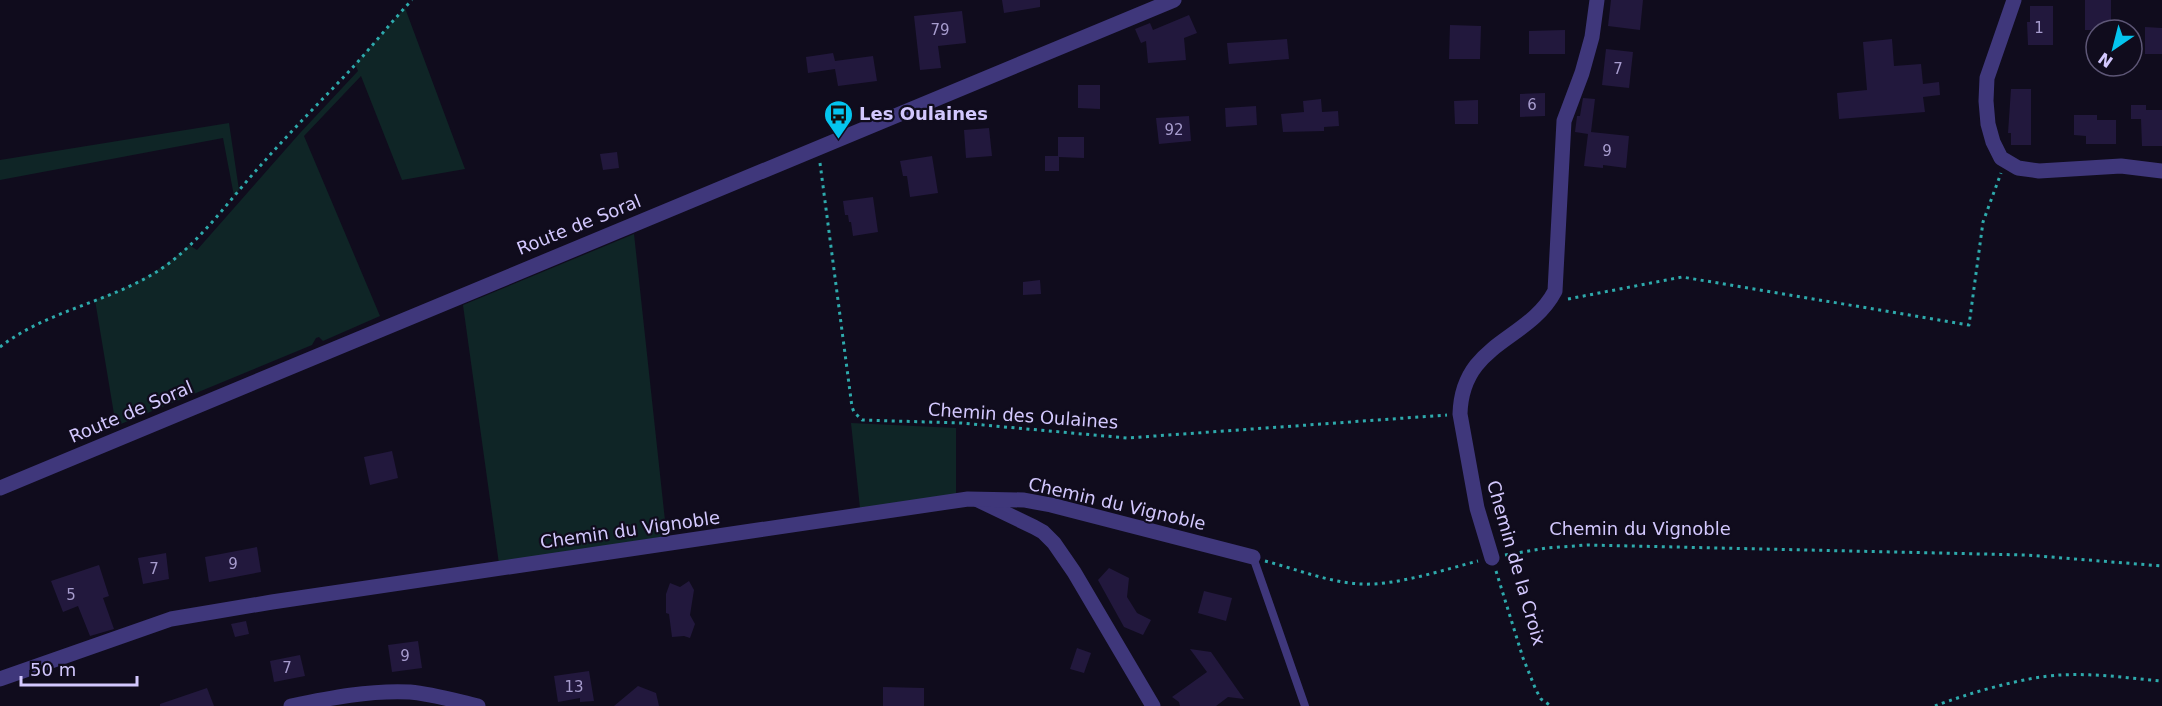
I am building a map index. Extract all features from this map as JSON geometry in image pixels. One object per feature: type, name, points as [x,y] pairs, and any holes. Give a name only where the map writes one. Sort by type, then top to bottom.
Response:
[{"type":"street","name":"Route de Soral","points":[[0,488],[1174,0]]},
{"type":"street","name":"Chemin de la Croix","points":[[1492,558],[1477,508],[1461,403],[1466,383],[1476,364],[1540,312],[1556,291],[1564,121],[1582,73],[1592,37],[1597,0]]},
{"type":"street","points":[[2014,0],[1987,78],[1986,101],[1990,133],[2001,158],[2018,168],[2039,171],[2121,166],[2162,171]]},
{"type":"street","points":[[974,499],[1034,527],[1054,543],[1074,572],[1153,706]]},
{"type":"street","name":"Chemin du Vignoble","points":[[0,679],[171,619],[272,602],[974,499],[1024,500],[1051,505],[1253,557]]},
{"type":"street","points":[[291,706],[345,695],[394,692],[433,695],[478,706]]},
{"type":"lane","points":[[1253,557],[1305,706]]},
{"type":"path","points":[[0,347],[44,320],[133,285],[179,255],[210,224],[269,155],[412,0]]},
{"type":"path","name":"Chemin des Oulaines","points":[[818,147],[852,407],[862,420],[961,423],[1127,438],[1461,414]]},
{"type":"path","points":[[1581,296],[1682,277],[1969,325],[1983,222],[2000,175],[2007,163]]},
{"type":"path","name":"Chemin du Vignoble","points":[[1253,557],[1325,578],[1360,584],[1390,582],[1492,558],[1547,548],[1587,545],[2026,555],[2162,566]]},
{"type":"path","name":"Chemin de la Croix","points":[[1492,558],[1527,669],[1541,699],[1551,706]]},
{"type":"path","points":[[1935,706],[2031,679],[2060,675],[2096,675],[2162,681]]},
{"type":"green space","points":[[405,8],[465,169],[402,180],[361,76],[304,136],[380,316],[323,341],[319,337],[316,338],[312,345],[116,426],[95,300],[145,277],[168,263],[189,245],[197,250],[358,71],[355,64]]},
{"type":"green space","points":[[229,123],[239,190],[234,196],[223,138],[0,180],[0,160]]},
{"type":"green space","points":[[634,234],[667,539],[499,564],[463,305]]},
{"type":"green space","points":[[851,423],[956,428],[956,495],[860,508]]},
{"type":"building","points":[[1002,0],[1040,0],[1040,7],[1004,13]]},
{"type":"building","points":[[1611,0],[1643,0],[1640,30],[1608,26]]},
{"type":"building","points":[[2085,0],[2111,0],[2111,18],[2085,18]]},
{"type":"building","points":[[2030,6],[2053,6],[2053,45],[2028,45],[2027,22],[2030,22]]},
{"type":"building","points":[[962,11],[966,43],[938,46],[941,68],[920,70],[914,16]]},
{"type":"building","points":[[1189,15],[1197,33],[1184,38],[1186,60],[1148,63],[1146,41],[1141,43],[1135,29],[1150,23],[1153,30]]},
{"type":"building","points":[[1450,25],[1481,26],[1480,59],[1449,59]]},
{"type":"building","points":[[2145,27],[2162,28],[2162,54],[2145,54]]},
{"type":"building","points":[[1565,30],[1565,54],[1529,54],[1529,31]]},
{"type":"building","points":[[1287,39],[1289,59],[1229,64],[1227,43]]},
{"type":"building","points":[[1892,39],[1894,66],[1921,64],[1923,84],[1939,82],[1940,95],[1923,97],[1925,112],[1839,119],[1837,93],[1867,90],[1863,42]]},
{"type":"building","points":[[1606,49],[1633,52],[1629,88],[1602,85]]},
{"type":"building","points":[[833,53],[835,61],[873,56],[877,81],[838,86],[835,69],[808,73],[806,57]]},
{"type":"building","points":[[1078,85],[1100,85],[1100,109],[1078,108]]},
{"type":"building","points":[[2011,89],[2031,89],[2031,145],[2011,145],[2011,133],[2008,133]]},
{"type":"building","points":[[1545,93],[1545,116],[1520,117],[1520,94]]},
{"type":"building","points":[[1583,98],[1595,99],[1591,132],[1629,136],[1626,168],[1603,165],[1603,168],[1584,166],[1588,134],[1575,132]]},
{"type":"building","points":[[1321,99],[1322,112],[1338,111],[1339,126],[1324,127],[1324,131],[1283,132],[1281,114],[1304,112],[1303,101]]},
{"type":"building","points":[[1478,100],[1478,124],[1455,124],[1454,101]]},
{"type":"building","points":[[2131,105],[2146,105],[2146,110],[2162,110],[2162,146],[2142,146],[2141,119],[2131,119]]},
{"type":"building","points":[[1256,106],[1257,125],[1226,127],[1225,108]]},
{"type":"building","points":[[2074,115],[2097,115],[2097,120],[2116,120],[2116,144],[2086,144],[2086,136],[2074,135]]},
{"type":"building","points":[[1189,116],[1191,141],[1159,144],[1156,118]]},
{"type":"building","points":[[989,128],[992,156],[966,158],[964,130]]},
{"type":"building","points":[[1058,137],[1084,137],[1084,158],[1059,157],[1059,171],[1045,171],[1045,156],[1058,156]]},
{"type":"building","points":[[617,152],[619,168],[603,170],[600,154]]},
{"type":"building","points":[[932,156],[938,193],[910,197],[907,176],[903,176],[900,161]]},
{"type":"building","points":[[873,197],[878,232],[853,236],[851,222],[849,222],[848,215],[845,215],[843,201]]},
{"type":"building","points":[[1040,280],[1041,294],[1023,295],[1023,282]]},
{"type":"building","points":[[392,451],[398,478],[370,485],[364,457]]},
{"type":"building","points":[[257,547],[261,572],[209,582],[205,557]]},
{"type":"building","points":[[166,553],[169,579],[143,584],[138,558]]},
{"type":"building","points":[[99,565],[109,596],[103,598],[114,629],[90,636],[78,606],[63,612],[51,581]]},
{"type":"building","points":[[1109,568],[1129,578],[1127,597],[1137,613],[1151,620],[1143,635],[1124,627],[1098,580]]},
{"type":"building","points":[[689,581],[694,590],[690,615],[695,624],[690,638],[672,637],[669,614],[666,613],[666,594],[670,583],[680,587]]},
{"type":"building","points":[[1204,591],[1232,598],[1226,621],[1198,613]]},
{"type":"building","points":[[246,621],[249,634],[235,637],[231,624]]},
{"type":"building","points":[[418,641],[422,668],[392,672],[388,645]]},
{"type":"building","points":[[1077,648],[1091,653],[1084,673],[1070,669]]},
{"type":"building","points":[[1190,649],[1211,652],[1244,699],[1228,697],[1216,706],[1180,706],[1179,702],[1172,697],[1207,672]]},
{"type":"building","points":[[300,655],[305,676],[274,682],[270,661]]},
{"type":"building","points":[[589,671],[594,701],[580,702],[580,698],[558,702],[554,676]]},
{"type":"building","points":[[638,686],[656,693],[659,706],[614,706]]},
{"type":"building","points":[[883,687],[924,688],[924,706],[883,706]]},
{"type":"building","points":[[207,688],[214,706],[160,706],[160,704]]},
{"type":"place","name":"Les Oulaines","points":[[838,140]]}]
